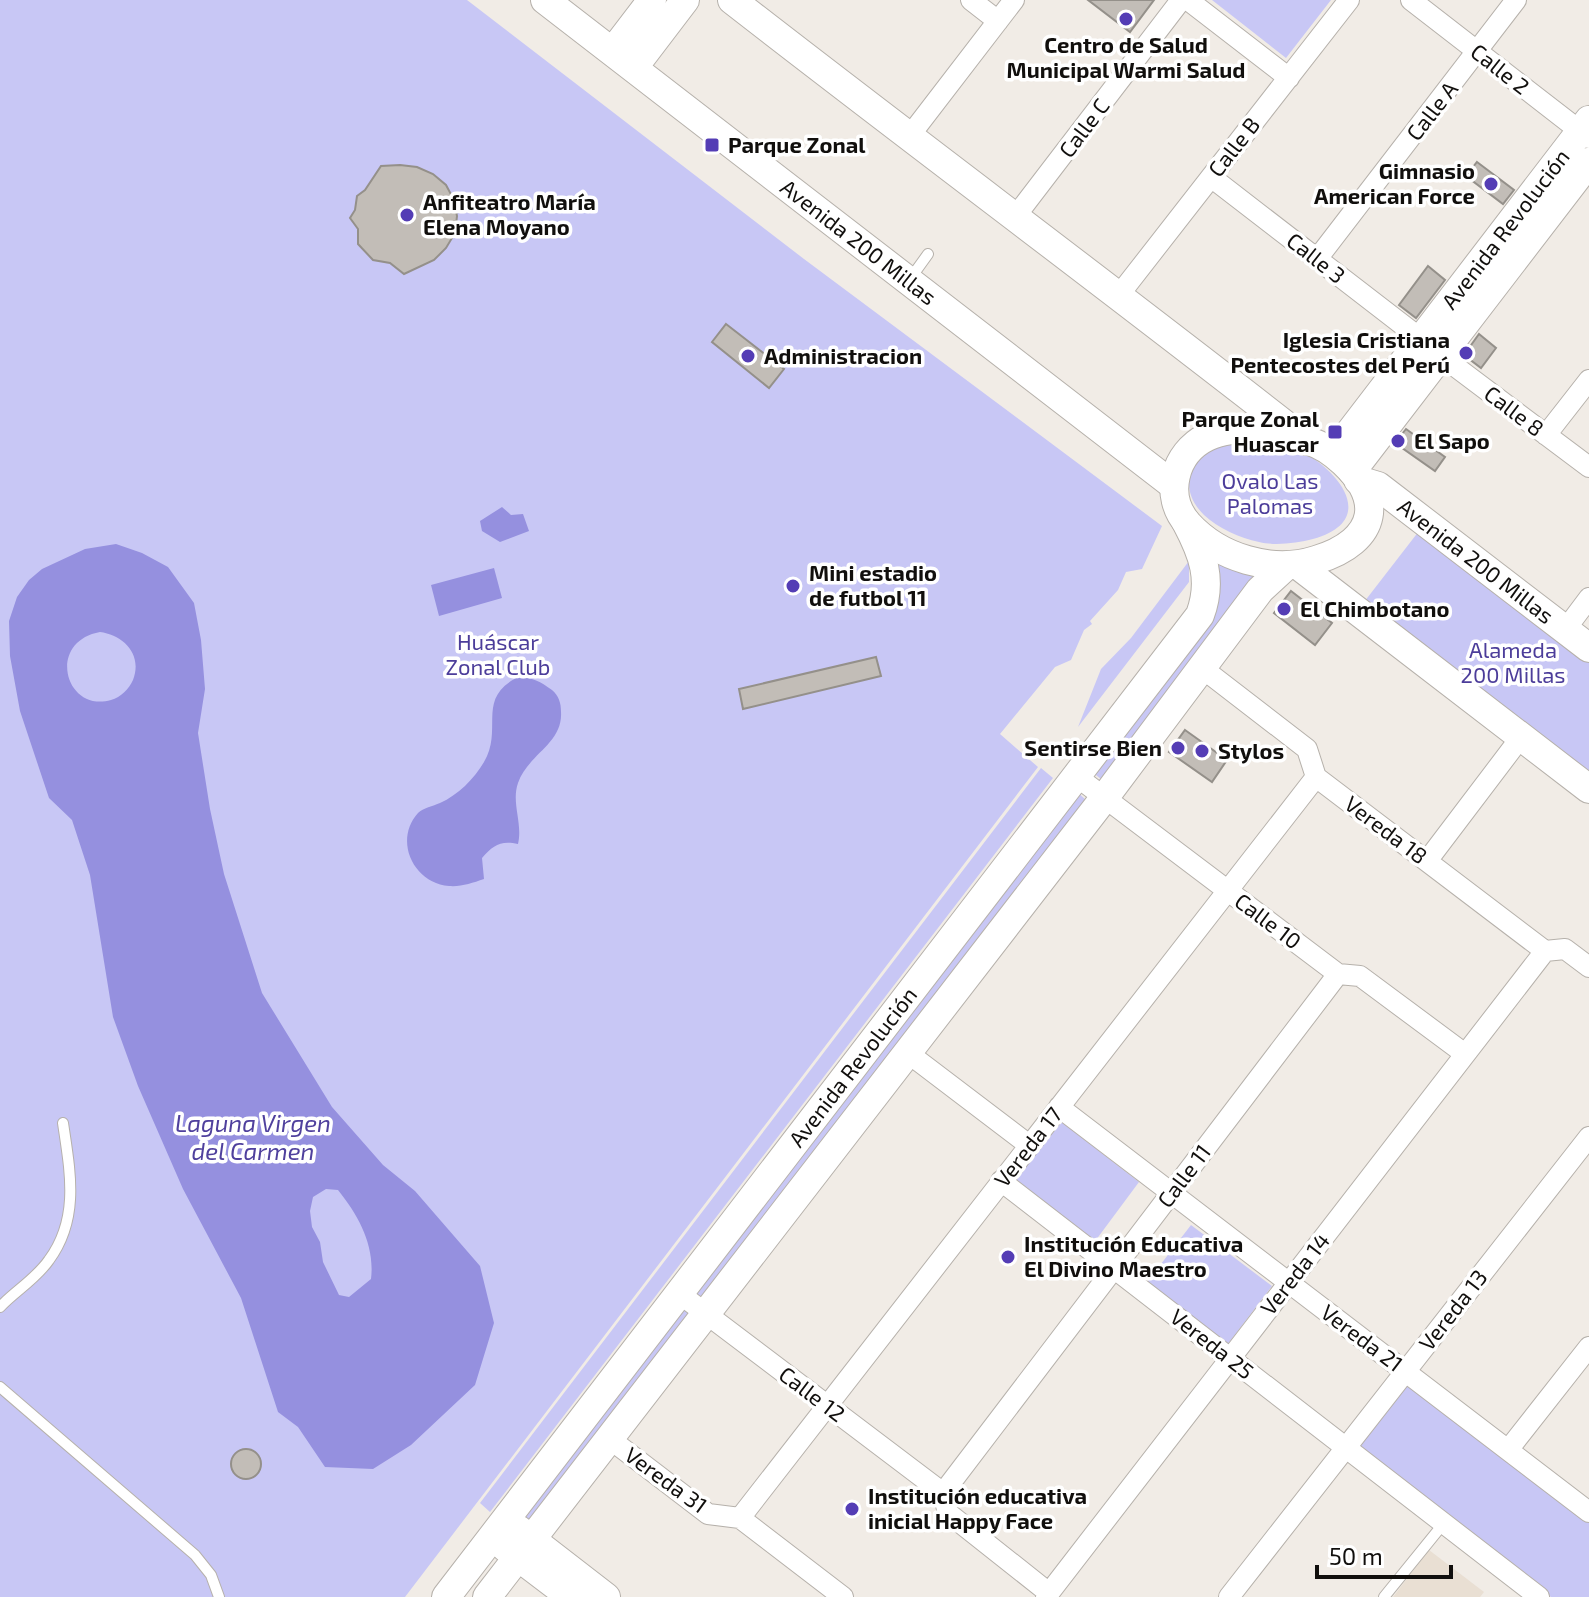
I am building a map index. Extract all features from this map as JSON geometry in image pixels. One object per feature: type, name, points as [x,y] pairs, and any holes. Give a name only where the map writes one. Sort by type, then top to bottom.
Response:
[{"type":"street","name":"Avenida 200 Millas","points":[[545,0],[1173,485]]},
{"type":"street","points":[[623,59],[652,0]]},
{"type":"street","points":[[623,59],[685,0]]},
{"type":"street","points":[[732,0],[1306,441],[1348,468],[1367,497],[1369,514],[1365,531],[1353,544],[1334,555],[1292,566],[1255,563],[1223,549],[1186,522],[1176,503],[1173,485],[1180,461],[1198,442],[1210,435],[1255,428],[1289,434],[1306,441]]},
{"type":"street","points":[[971,0],[998,21]]},
{"type":"street","points":[[908,138],[1014,0]]},
{"type":"street","name":"Calle C","points":[[1015,217],[1181,0]]},
{"type":"street","points":[[1188,0],[1289,78]]},
{"type":"street","name":"Calle B","points":[[1119,295],[1349,0]]},
{"type":"street","name":"Calle 2","points":[[1411,0],[1586,130]]},
{"type":"street","name":"Calle A","points":[[1317,259],[1516,0]]},
{"type":"street","name":"Avenida Revolución","points":[[1348,468],[1586,130]]},
{"type":"street","name":"Avenida Revolución","points":[[1431,347],[1589,162]]},
{"type":"street","name":"Calle 3","points":[[1211,177],[1431,347]]},
{"type":"street","name":"Calle 8","points":[[1431,347],[1589,467]]},
{"type":"street","points":[[1546,435],[1589,380]]},
{"type":"street","name":"Avenida 200 Millas","points":[[1348,468],[1378,486],[1589,648]]},
{"type":"street","name":"Avenida Revolución","points":[[446,1597],[1200,615],[1206,600],[1208,578],[1204,560],[1186,522]]},
{"type":"street","points":[[1292,566],[1589,789]]},
{"type":"street","name":"Avenida Revolución","points":[[487,1597],[1105,797],[1260,590],[1292,566]]},
{"type":"street","points":[[1565,630],[1589,598]]},
{"type":"street","name":"Vereda 18","points":[[1202,668],[1307,749],[1316,777],[1545,951],[1565,949],[1589,967]]},
{"type":"street","points":[[1427,861],[1521,737]]},
{"type":"street","name":"Calle 10","points":[[1076,776],[1338,974],[1360,976],[1465,1054]]},
{"type":"street","name":"Vereda 17","points":[[740,1518],[1316,777]]},
{"type":"street","name":"Vereda 14","points":[[1047,1595],[1545,951]]},
{"type":"street","name":"Calle 11","points":[[943,1493],[1338,974]]},
{"type":"street","points":[[908,1053],[1029,1145]]},
{"type":"street","name":"Vereda 21","points":[[1059,1107],[1589,1512]]},
{"type":"street","name":"Vereda 13","points":[[1229,1597],[1405,1371],[1582,1161],[1589,1137]]},
{"type":"street","name":"Vereda 25","points":[[1001,1181],[1444,1523],[1515,1590],[1539,1597]]},
{"type":"street","name":"Calle 12","points":[[680,1294],[943,1493]]},
{"type":"street","points":[[1508,1450],[1589,1349]]},
{"type":"street","name":"Vereda 31","points":[[610,1439],[708,1514],[740,1518],[843,1597]]},
{"type":"street","points":[[943,1493],[948,1513],[1047,1595]]},
{"type":"street","points":[[498,1528],[606,1597]]},
{"type":"street","points":[[525,1548],[571,1597]]},
{"type":"lane","points":[[909,280],[928,254]]},
{"type":"lane","points":[[0,1307],[49,1260],[66,1224],[71,1198],[63,1123]]},
{"type":"lane","points":[[0,1387],[195,1555],[211,1575],[219,1597]]},
{"type":"lane","points":[[1384,1597],[1444,1523]]},
{"type":"shaded area","points":[[1429,1550],[1484,1592],[1480,1597],[1393,1597]]},
{"type":"green space","name":"Huáscar Zonal Club","points":[[0,0],[467,0],[804,259],[1162,526],[1142,569],[1126,572],[1118,590],[1084,630],[1071,660],[1055,667],[1000,734],[1038,767],[405,1597],[0,1597]]},
{"type":"green space","points":[[1212,0],[1331,0],[1286,58]]},
{"type":"green space","name":"Ovalo Las Palomas","points":[[1260,441],[1301,451],[1329,471],[1346,496],[1348,509],[1344,521],[1333,531],[1313,539],[1272,544],[1237,535],[1204,515],[1195,504],[1189,484],[1195,465],[1223,444]]},
{"type":"green space","name":"Alameda 200 Millas","points":[[1419,531],[1589,661],[1589,781],[1361,606]]},
{"type":"green space","points":[[1217,558],[1261,571],[1102,780],[1090,770],[1191,634]]},
{"type":"green space","points":[[1189,561],[1189,582],[1078,727],[1101,669],[1131,638]]},
{"type":"green space","points":[[1041,768],[1053,778],[490,1512],[480,1503]]},
{"type":"green space","points":[[1075,790],[1086,800],[702,1299],[692,1289]]},
{"type":"green space","points":[[1059,1120],[1139,1182],[1093,1244],[1012,1182]]},
{"type":"green space","points":[[1191,1225],[1272,1286],[1225,1348],[1144,1286]]},
{"type":"green space","points":[[679,1303],[691,1312],[531,1523],[519,1514]]},
{"type":"green space","points":[[1403,1381],[1589,1523],[1589,1597],[1551,1597],[1354,1446]]},
{"type":"water","points":[[502,507],[511,515],[523,514],[529,531],[500,542],[482,531],[480,521]]},
{"type":"water","name":"Laguna Virgen del Carmen","points":[[116,544],[142,553],[168,567],[194,603],[205,689],[198,733],[210,809],[224,874],[262,993],[332,1107],[383,1165],[415,1191],[480,1266],[494,1323],[475,1385],[411,1445],[373,1469],[325,1467],[298,1427],[278,1412],[241,1298],[183,1189],[138,1086],[113,1017],[90,875],[72,820],[49,798],[20,711],[10,656],[9,621],[17,597],[42,569],[85,549]],"holes":[[[100,632],[116,637],[129,647],[135,671],[131,683],[121,695],[111,700],[95,701],[82,696],[73,687],[68,675],[68,661],[72,649],[83,638]],[[326,1189],[338,1190],[353,1210],[368,1243],[371,1279],[349,1297],[339,1295],[323,1262],[320,1242],[312,1227],[310,1211],[313,1197]]]},
{"type":"water","points":[[494,568],[502,598],[439,616],[431,585]]},
{"type":"water","points":[[518,677],[536,680],[552,690],[559,700],[561,712],[557,733],[529,764],[518,783],[518,844],[502,843],[482,858],[484,879],[458,886],[437,883],[417,869],[411,859],[407,836],[411,824],[420,811],[447,800],[459,791],[480,768],[492,737],[492,715],[497,695]]},
{"type":"building","name":"Centro de Salud Municipal Warmi Salud","points":[[1088,0],[1154,0],[1130,32]]},
{"type":"building","name":"Gimnasio American Force","points":[[1477,162],[1514,190],[1503,204],[1466,176]]},
{"type":"building","points":[[381,166],[417,167],[433,174],[446,185],[454,200],[457,216],[455,233],[446,248],[434,260],[404,274],[390,263],[373,260],[358,244],[358,229],[350,218],[357,196],[365,190]]},
{"type":"building","points":[[1428,266],[1445,280],[1416,318],[1399,305]]},
{"type":"building","name":"Administracion","points":[[726,324],[784,369],[769,388],[712,342]]},
{"type":"building","points":[[1479,334],[1496,348],[1481,368],[1464,355]]},
{"type":"building","points":[[1406,429],[1445,457],[1435,471],[1395,443]]},
{"type":"building","points":[[1291,591],[1332,623],[1315,645],[1274,613]]},
{"type":"building","points":[[876,657],[881,676],[743,709],[739,689]]},
{"type":"building","points":[[1185,730],[1227,760],[1212,782],[1169,752]]},
{"type":"building","points":[[246,1449],[257,1453],[261,1464],[257,1475],[246,1479],[235,1475],[231,1464],[235,1453]]},
{"type":"place","name":"Centro de Salud Municipal Warmi Salud","points":[[1126,19]]},
{"type":"place","name":"Parque Zonal","points":[[712,145]]},
{"type":"place","name":"Gimnasio American Force","points":[[1491,184]]},
{"type":"place","name":"Anfiteatro María Elena Moyano","points":[[407,215]]},
{"type":"place","name":"Iglesia Cristiana Pentecostes del Perú","points":[[1466,353]]},
{"type":"place","name":"Administracion","points":[[748,356]]},
{"type":"place","name":"Parque Zonal Huascar","points":[[1335,432]]},
{"type":"place","name":"El Sapo","points":[[1398,441]]},
{"type":"place","name":"Mini estadio de futbol 11","points":[[793,586]]},
{"type":"place","name":"El Chimbotano","points":[[1284,609]]},
{"type":"place","name":"Sentirse Bien","points":[[1178,748]]},
{"type":"place","name":"Stylos","points":[[1202,751]]},
{"type":"place","name":"Institución Educativa El Divino Maestro","points":[[1008,1257]]},
{"type":"place","name":"Institución educativa inicial Happy Face","points":[[852,1509]]}]
